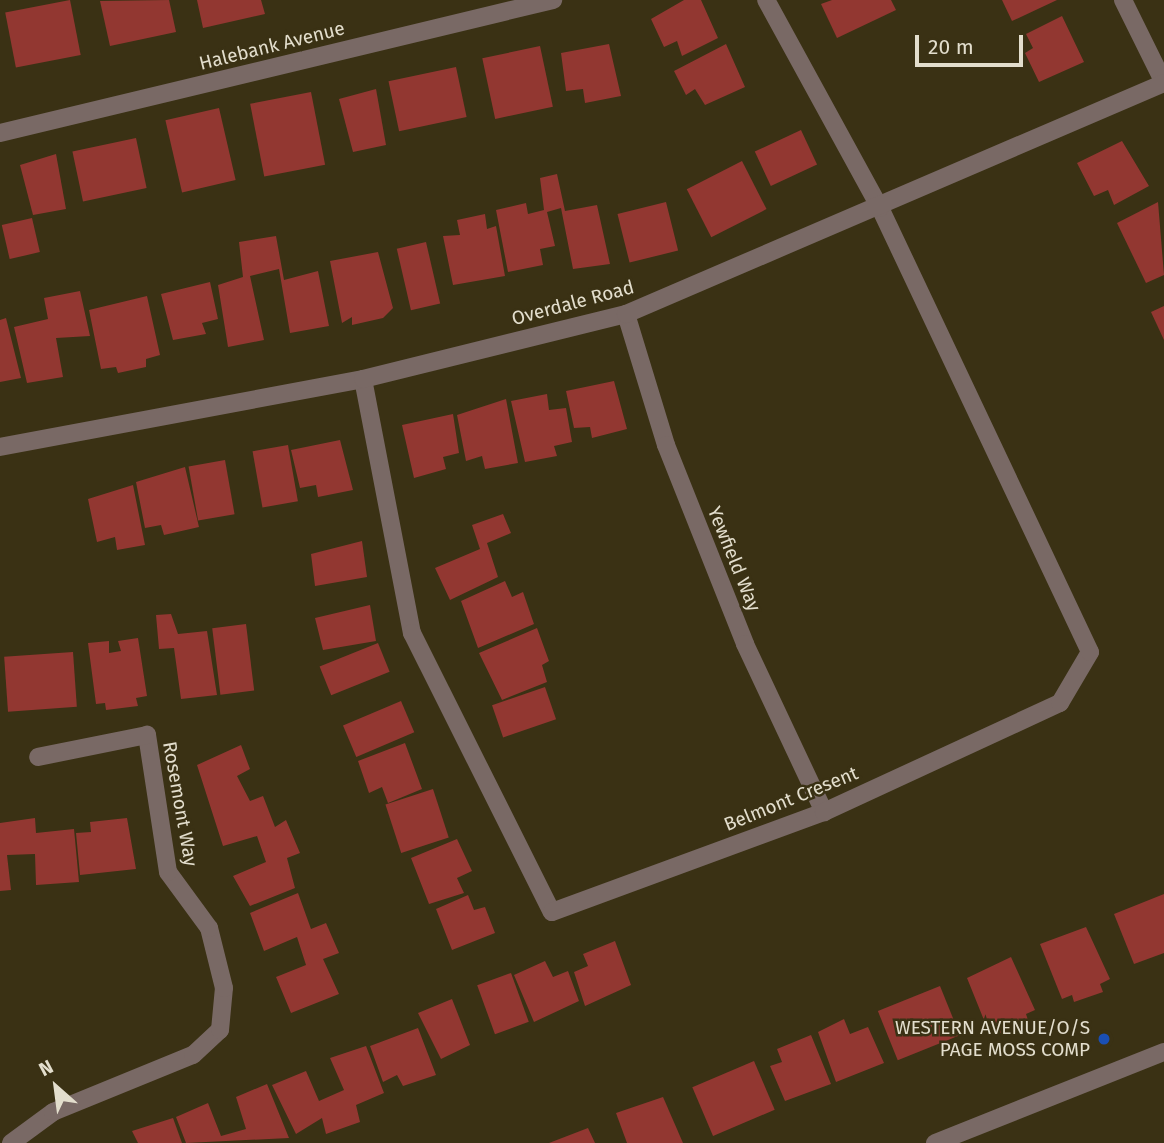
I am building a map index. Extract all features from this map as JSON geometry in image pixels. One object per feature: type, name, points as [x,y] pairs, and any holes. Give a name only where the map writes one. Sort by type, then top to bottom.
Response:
[{"type":"street","name":"Halebank Avenue","points":[[0,133],[553,0]]},
{"type":"street","points":[[766,0],[880,208]]},
{"type":"street","points":[[1123,0],[1164,83]]},
{"type":"street","name":"Overdale Road","points":[[0,447],[363,379],[626,314],[880,208],[1164,83]]},
{"type":"street","name":"Belmont Cresent","points":[[363,379],[412,633],[552,912],[824,812],[1060,703],[1090,652],[880,208]]},
{"type":"street","name":"Yewfield Way","points":[[626,314],[666,446],[746,644],[824,812]]},
{"type":"street","name":"Rosemont Way","points":[[11,1143],[53,1112],[193,1055],[220,1030],[224,988],[209,928],[168,873],[147,735],[38,757]]},
{"type":"street","points":[[935,1143],[1164,1052]]},
{"type":"building","points":[[70,0],[81,55],[16,68],[5,13]]},
{"type":"building","points":[[169,0],[176,32],[110,46],[100,1]]},
{"type":"building","points":[[197,0],[261,0],[265,14],[203,28]]},
{"type":"building","points":[[684,0],[701,0],[718,38],[682,56],[677,41],[664,47],[651,19]]},
{"type":"building","points":[[832,0],[891,0],[896,10],[837,38],[821,4]]},
{"type":"building","points":[[1002,0],[1057,0],[1012,21]]},
{"type":"building","points":[[1062,16],[1084,62],[1039,82],[1025,53],[1033,48],[1026,34]]},
{"type":"building","points":[[609,44],[621,96],[585,103],[583,89],[566,91],[561,53]]},
{"type":"building","points":[[726,44],[745,87],[705,105],[695,89],[686,95],[674,71]]},
{"type":"building","points":[[540,46],[553,107],[495,119],[482,58]]},
{"type":"building","points":[[456,67],[467,117],[399,131],[389,81]]},
{"type":"building","points":[[376,89],[386,145],[353,152],[339,99]]},
{"type":"building","points":[[311,92],[325,165],[264,176],[250,104]]},
{"type":"building","points":[[219,108],[236,180],[182,192],[165,120]]},
{"type":"building","points":[[801,130],[817,164],[771,186],[755,152]]},
{"type":"building","points":[[136,138],[147,188],[83,201],[72,152]]},
{"type":"building","points":[[1122,141],[1149,186],[1114,205],[1108,190],[1094,196],[1077,163]]},
{"type":"building","points":[[56,154],[66,209],[33,215],[20,165]]},
{"type":"building","points":[[742,161],[767,209],[711,237],[687,189]]},
{"type":"building","points":[[557,174],[565,211],[597,205],[610,264],[573,269],[561,208],[547,212],[555,246],[540,249],[543,265],[508,272],[496,210],[526,203],[528,214],[544,210],[540,178]]},
{"type":"building","points":[[666,202],[678,251],[630,263],[617,214]]},
{"type":"building","points":[[1158,202],[1164,275],[1146,283],[1117,223]]},
{"type":"building","points":[[485,214],[487,229],[496,226],[505,276],[453,285],[443,236],[460,235],[457,220]]},
{"type":"building","points":[[32,218],[40,252],[10,259],[2,225]]},
{"type":"building","points":[[276,236],[284,280],[318,271],[329,326],[290,333],[279,269],[250,276],[264,340],[228,347],[218,285],[243,277],[239,242]]},
{"type":"building","points":[[426,242],[440,303],[411,310],[397,249]]},
{"type":"building","points":[[378,252],[393,308],[383,318],[352,325],[352,317],[342,323],[330,261]]},
{"type":"building","points":[[210,282],[218,319],[202,323],[206,334],[173,340],[161,294]]},
{"type":"building","points":[[80,291],[90,336],[56,338],[63,377],[27,383],[14,327],[48,319],[44,298]]},
{"type":"building","points":[[147,296],[160,355],[146,359],[146,367],[118,373],[116,367],[101,369],[89,310]]},
{"type":"building","points":[[1164,306],[1164,340],[1151,312]]},
{"type":"building","points":[[6,318],[21,378],[0,382],[0,320]]},
{"type":"building","points":[[614,381],[627,429],[592,438],[590,427],[574,428],[566,391]]},
{"type":"building","points":[[547,394],[549,410],[566,408],[572,442],[554,446],[557,456],[525,462],[511,401]]},
{"type":"building","points":[[506,399],[518,463],[485,469],[482,456],[466,461],[457,415]]},
{"type":"building","points":[[453,414],[459,453],[443,457],[446,469],[414,478],[402,425]]},
{"type":"building","points":[[340,440],[353,490],[318,497],[316,485],[300,488],[291,450]]},
{"type":"building","points":[[288,445],[298,501],[262,507],[253,451]]},
{"type":"building","points":[[225,460],[235,514],[198,521],[189,466]]},
{"type":"building","points":[[185,467],[199,527],[164,535],[161,525],[145,528],[136,482]]},
{"type":"building","points":[[133,485],[145,545],[117,550],[115,537],[97,542],[88,499]]},
{"type":"building","points":[[503,514],[511,533],[487,543],[498,577],[450,600],[435,568],[480,549],[472,525]]},
{"type":"building","points":[[362,541],[367,577],[315,586],[311,554]]},
{"type":"building","points":[[505,581],[512,597],[523,592],[534,624],[478,648],[461,601]]},
{"type":"building","points":[[370,605],[376,641],[323,650],[315,618]]},
{"type":"building","points":[[171,614],[178,634],[207,631],[217,695],[181,699],[174,648],[159,649],[156,615]]},
{"type":"building","points":[[246,624],[254,691],[220,695],[212,628]]},
{"type":"building","points":[[537,628],[549,661],[542,665],[547,682],[502,700],[479,653]]},
{"type":"building","points":[[138,638],[147,696],[136,698],[138,706],[106,710],[105,703],[96,704],[88,643],[109,641],[109,653],[121,651],[118,641]]},
{"type":"building","points":[[378,643],[390,672],[331,695],[320,667]]},
{"type":"building","points":[[73,652],[77,707],[8,712],[4,657]]},
{"type":"building","points":[[545,687],[556,719],[503,737],[492,705]]},
{"type":"building","points":[[401,701],[414,732],[356,757],[343,726]]},
{"type":"building","points":[[405,743],[422,789],[388,803],[382,787],[369,793],[358,761]]},
{"type":"building","points":[[241,745],[250,769],[237,776],[250,801],[263,796],[275,827],[286,820],[300,853],[287,858],[295,888],[250,906],[233,876],[266,862],[257,836],[223,846],[197,765]]},
{"type":"building","points":[[433,789],[449,838],[401,853],[385,804]]},
{"type":"building","points":[[35,818],[36,833],[74,829],[79,882],[36,885],[35,854],[7,855],[11,890],[0,891],[0,823]]},
{"type":"building","points":[[127,818],[136,869],[80,875],[76,833],[91,832],[90,822]]},
{"type":"building","points":[[457,839],[472,871],[457,878],[464,893],[429,904],[411,858]]},
{"type":"building","points":[[298,893],[311,929],[326,923],[339,953],[323,959],[339,994],[291,1013],[276,977],[306,965],[297,937],[264,951],[250,913]]},
{"type":"building","points":[[1164,894],[1164,953],[1134,964],[1114,914]]},
{"type":"building","points":[[468,895],[474,910],[485,907],[495,933],[452,950],[436,909]]},
{"type":"building","points":[[1086,927],[1110,979],[1100,984],[1103,992],[1074,1002],[1072,995],[1062,999],[1040,944]]},
{"type":"building","points":[[615,941],[631,985],[585,1006],[574,972],[588,966],[583,954]]},
{"type":"building","points":[[1011,957],[1035,1010],[1026,1014],[1028,1020],[1000,1033],[997,1025],[988,1030],[967,978]]},
{"type":"building","points":[[545,961],[553,977],[568,971],[579,1001],[534,1022],[514,975]]},
{"type":"building","points":[[511,973],[529,1022],[495,1034],[477,985]]},
{"type":"building","points":[[940,986],[960,1035],[898,1060],[878,1011]]},
{"type":"building","points":[[452,999],[470,1045],[441,1059],[418,1013]]},
{"type":"building","points":[[844,1019],[850,1034],[868,1027],[884,1063],[836,1082],[818,1032]]},
{"type":"building","points":[[418,1028],[436,1075],[403,1086],[397,1075],[383,1082],[370,1046]]},
{"type":"building","points":[[811,1035],[831,1084],[785,1101],[770,1066],[782,1062],[777,1049]]},
{"type":"building","points":[[366,1046],[384,1093],[356,1105],[360,1122],[326,1134],[322,1118],[296,1134],[272,1085],[306,1071],[319,1101],[344,1090],[330,1058]]},
{"type":"building","points":[[754,1061],[775,1110],[713,1136],[692,1087]]},
{"type":"building","points":[[267,1084],[289,1138],[186,1143],[176,1117],[208,1103],[221,1136],[246,1129],[236,1097]]},
{"type":"building","points":[[663,1097],[683,1143],[627,1143],[616,1113]]},
{"type":"building","points":[[173,1118],[182,1143],[138,1143],[132,1131]]},
{"type":"building","points":[[588,1128],[595,1143],[549,1143]]},
{"type":"place","name":"WESTERN AVENUE/O/S PAGE MOSS COMP","points":[[1104,1039]]}]
